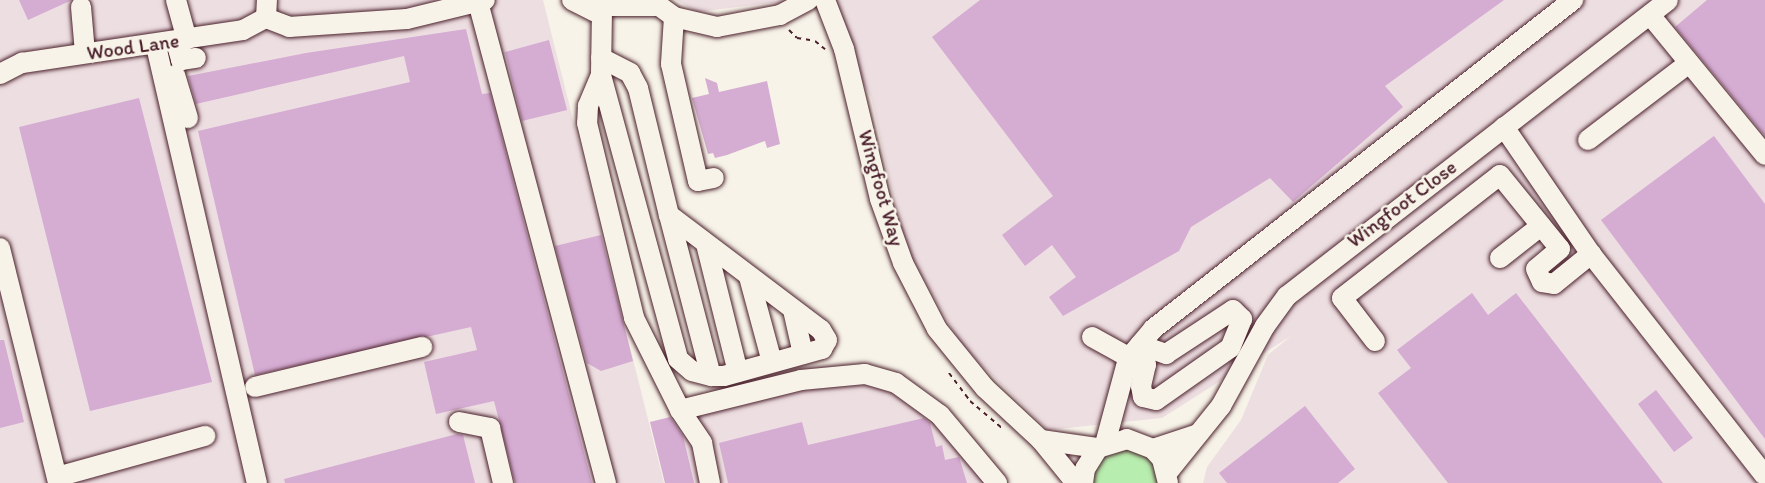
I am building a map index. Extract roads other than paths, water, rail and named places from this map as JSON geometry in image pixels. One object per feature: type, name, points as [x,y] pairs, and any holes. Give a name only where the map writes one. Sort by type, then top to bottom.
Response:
[{"type":"street","points":[[669,215],[821,330],[827,340],[822,349],[738,372],[711,376],[692,370],[678,359],[601,59],[590,4],[654,3],[674,17],[717,27],[749,23],[780,15],[807,0]]},
{"type":"street","name":"Wingfoot Way","points":[[825,0],[844,49],[880,199],[903,263],[938,329],[985,388],[1041,441],[1076,483]]},
{"type":"street","points":[[1083,483],[1085,469],[1102,446],[1116,409],[1119,383],[1142,353],[1153,329],[1573,0]]},
{"type":"street","name":"Wingfoot Close","points":[[1167,478],[1221,405],[1265,326],[1287,296],[1668,0]]},
{"type":"street","points":[[482,1],[606,483]]},
{"type":"street","name":"Wood Lane","points":[[0,74],[22,63],[172,43],[243,30],[266,9],[289,27],[407,19],[482,1]]},
{"type":"street","points":[[182,2],[172,43],[176,82],[188,118]]},
{"type":"street","points":[[81,7],[85,53]]},
{"type":"street","points":[[1650,15],[1765,155]]},
{"type":"street","points":[[674,17],[671,64],[698,182],[714,178]]},
{"type":"street","points":[[172,43],[180,60],[196,58]]},
{"type":"street","points":[[172,43],[257,483]]},
{"type":"street","points":[[601,59],[630,73],[638,88],[711,376]]},
{"type":"street","points":[[601,59],[588,106],[587,123],[634,318],[680,410],[702,442],[710,483]]},
{"type":"street","points":[[1588,140],[1689,63]]},
{"type":"street","points":[[1504,127],[1591,254],[1764,474]]},
{"type":"street","points":[[1375,341],[1342,298],[1500,176],[1560,249],[1536,269],[1545,283],[1554,284],[1591,254]]},
{"type":"street","points":[[1500,258],[1541,226]]},
{"type":"street","points":[[706,244],[738,372]]},
{"type":"street","points":[[0,248],[57,480],[205,436]]},
{"type":"street","points":[[749,277],[772,363]]},
{"type":"street","points":[[794,310],[803,354]]},
{"type":"street","points":[[1092,337],[1142,353],[1166,354],[1227,313],[1238,311],[1241,315],[1239,332],[1230,348],[1153,401],[1141,391],[1142,353]]},
{"type":"street","points":[[255,387],[422,347]]},
{"type":"street","points":[[680,410],[801,380],[866,374],[896,383],[940,415],[998,483]]},
{"type":"street","points":[[1116,409],[1127,439]]},
{"type":"street","points":[[459,422],[490,428],[503,483]]},
{"type":"street","points":[[1041,441],[1102,446],[1127,439],[1153,448],[1198,434]]},
{"type":"street","points":[[1153,448],[1167,478]]}]
